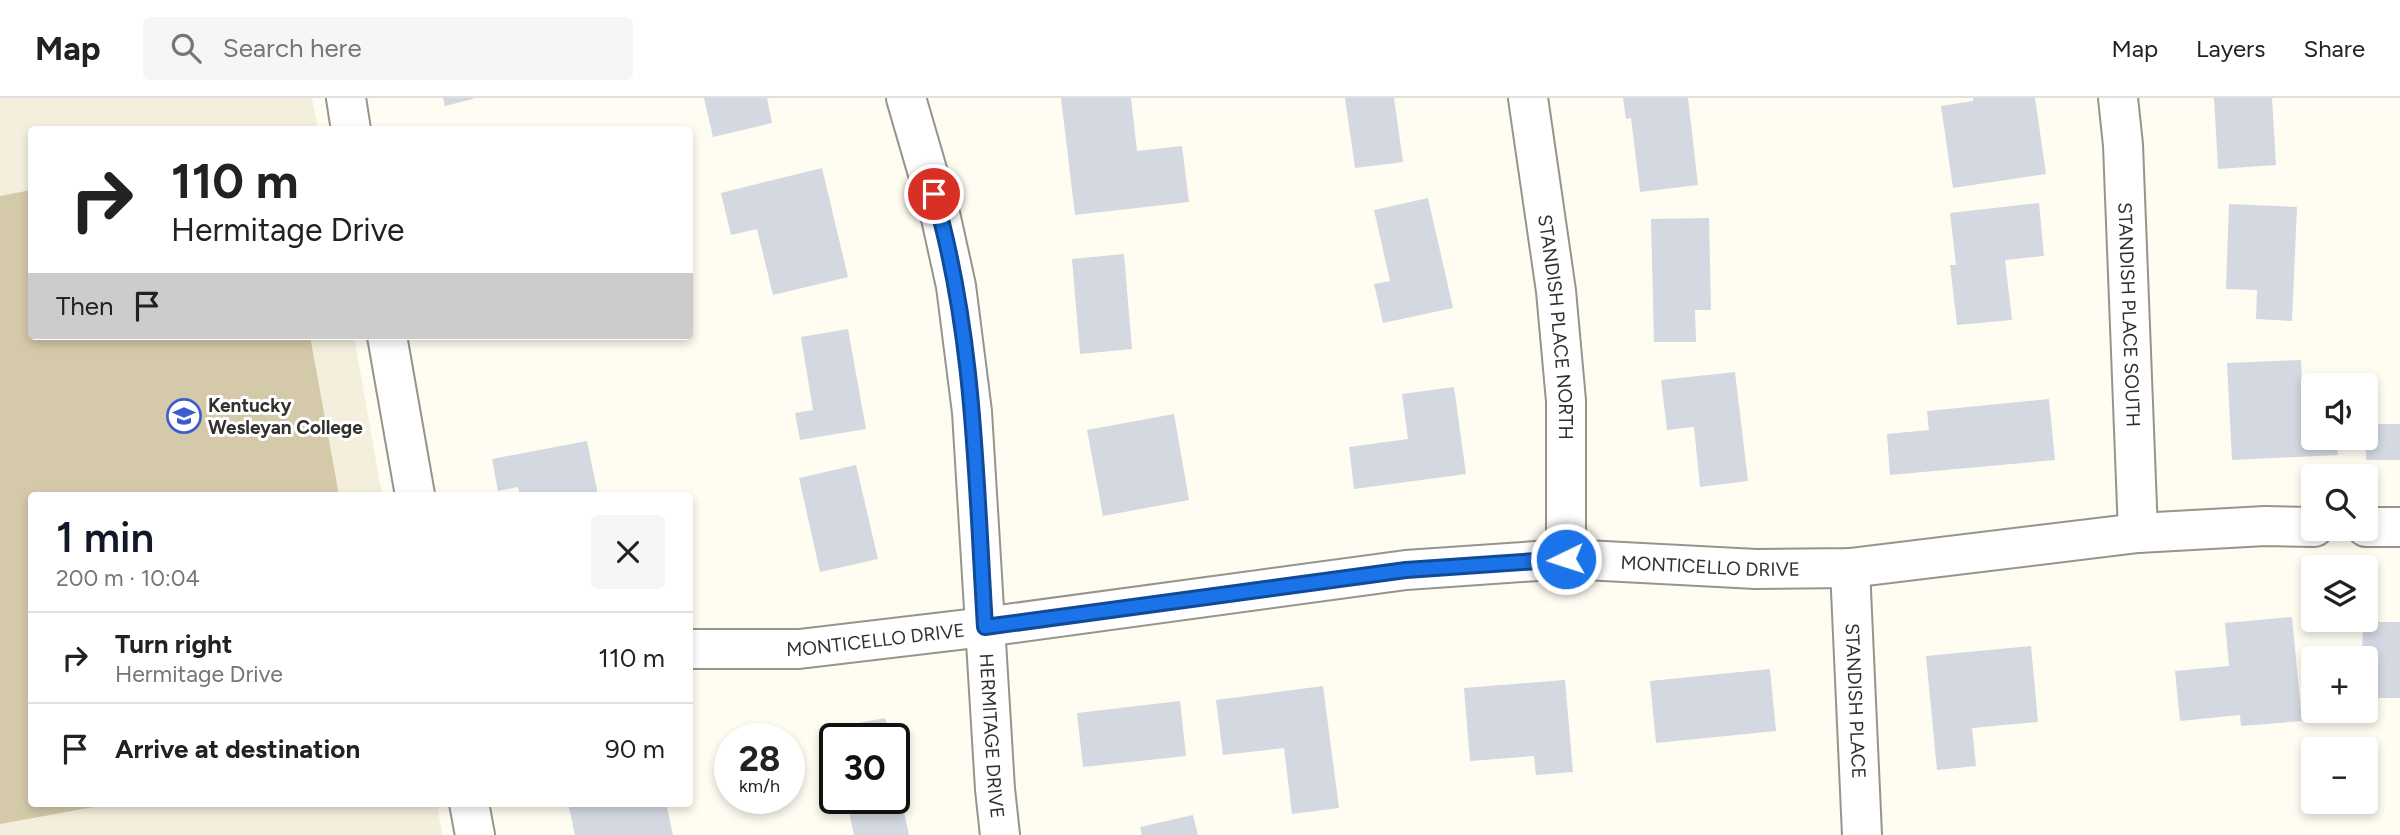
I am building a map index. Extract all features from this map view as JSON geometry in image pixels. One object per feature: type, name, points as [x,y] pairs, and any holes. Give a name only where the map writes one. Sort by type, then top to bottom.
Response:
[{"type":"street","points":[[346,98],[350,126]]},
{"type":"street","name":"HERMITAGE DRIVE","points":[[906,98],[941,218],[956,286],[972,412],[1000,835]]},
{"type":"street","name":"STANDISH PLACE NORTH","points":[[1528,98],[1556,290],[1566,401],[1566,559]]},
{"type":"street","name":"STANDISH PLACE SOUTH","points":[[2118,98],[2123,145],[2138,533]]},
{"type":"street","points":[[388,340],[414,492]]},
{"type":"street","name":"MONTICELLO DRIVE","points":[[693,649],[799,649],[985,627],[1406,570],[1566,559],[1756,569],[1850,568],[2138,533],[2265,526],[2301,527]]},
{"type":"street","points":[[2378,527],[2400,527]]},
{"type":"street","name":"STANDISH PLACE","points":[[1850,568],[1861,835]]},
{"type":"street","points":[[470,807],[475,835]]},
{"type":"shaded area","name":"Kentucky Wesleyan College","points":[[0,98],[312,98],[317,126],[28,126],[28,340],[355,340],[381,492],[28,492],[28,807],[438,807],[442,835],[0,835]]},
{"type":"shaded area","name":"Kentucky Wesleyan College","points":[[28,191],[28,340],[311,340],[338,492],[28,492],[28,807],[94,807],[0,824],[0,196]]},
{"type":"building","points":[[443,98],[473,98],[473,99],[445,106]]},
{"type":"building","points":[[704,98],[767,98],[772,123],[713,137]]},
{"type":"building","points":[[1061,98],[1131,98],[1137,151],[1182,146],[1189,202],[1075,215]]},
{"type":"building","points":[[1345,98],[1394,98],[1403,162],[1355,168]]},
{"type":"building","points":[[1623,98],[1688,98],[1698,185],[1640,192],[1631,118],[1626,119]]},
{"type":"building","points":[[1973,98],[2035,98],[2046,174],[1953,188],[1941,106],[1973,101]]},
{"type":"building","points":[[2214,98],[2272,98],[2276,165],[2218,169]]},
{"type":"building","points":[[822,168],[848,277],[773,295],[757,229],[731,235],[721,193]]},
{"type":"building","points":[[1428,198],[1453,308],[1383,323],[1374,284],[1390,281],[1374,210]]},
{"type":"building","points":[[2039,203],[2044,256],[2005,260],[2012,320],[1957,325],[1950,265],[1956,265],[1950,213]]},
{"type":"building","points":[[2229,204],[2297,207],[2292,321],[2256,319],[2257,290],[2226,289]]},
{"type":"building","points":[[1709,218],[1711,310],[1695,310],[1696,342],[1654,342],[1651,219]]},
{"type":"building","points":[[1124,254],[1132,349],[1080,354],[1072,259]]},
{"type":"building","points":[[848,329],[866,429],[800,440],[795,413],[813,410],[801,337]]},
{"type":"building","points":[[2301,360],[2301,450],[2337,450],[2338,455],[2232,460],[2227,363]]},
{"type":"building","points":[[1735,372],[1748,481],[1700,487],[1694,427],[1667,430],[1661,380]]},
{"type":"building","points":[[1454,387],[1466,474],[1354,489],[1349,447],[1408,439],[1402,394]]},
{"type":"building","points":[[2049,399],[2055,460],[1890,475],[1887,434],[1929,430],[1927,411]]},
{"type":"building","points":[[1174,414],[1189,500],[1103,516],[1087,430]]},
{"type":"building","points":[[2378,424],[2400,424],[2400,460],[2366,460],[2366,450],[2378,450]]},
{"type":"building","points":[[587,441],[597,492],[519,492],[518,487],[498,491],[492,459]]},
{"type":"building","points":[[856,465],[878,559],[820,572],[799,478]]},
{"type":"building","points":[[2292,617],[2301,721],[2241,726],[2240,715],[2180,721],[2175,671],[2229,666],[2225,623]]},
{"type":"building","points":[[2378,622],[2400,622],[2400,698],[2378,698],[2378,646],[2362,646],[2363,632],[2378,632]]},
{"type":"building","points":[[2031,646],[2038,722],[1972,728],[1976,766],[1937,770],[1926,656]]},
{"type":"building","points":[[1770,669],[1776,731],[1656,743],[1650,681]]},
{"type":"building","points":[[1565,680],[1573,772],[1536,775],[1534,756],[1470,761],[1464,688]]},
{"type":"building","points":[[1323,686],[1339,808],[1292,814],[1284,748],[1223,755],[1216,700]]},
{"type":"building","points":[[1180,701],[1186,756],[1083,767],[1077,713]]},
{"type":"building","points":[[885,718],[886,723],[858,723]]},
{"type":"building","points":[[569,807],[667,807],[673,835],[575,835]]},
{"type":"building","points":[[849,814],[904,814],[909,835],[854,835]]},
{"type":"building","points":[[1193,815],[1198,835],[1142,835],[1140,827]]},
{"type":"place","name":"Kentucky Wesleyan College","points":[[184,416]]},
{"type":"route","points":[[934,194],[956,286],[972,412],[985,627],[1406,570],[1566,559]]}]
